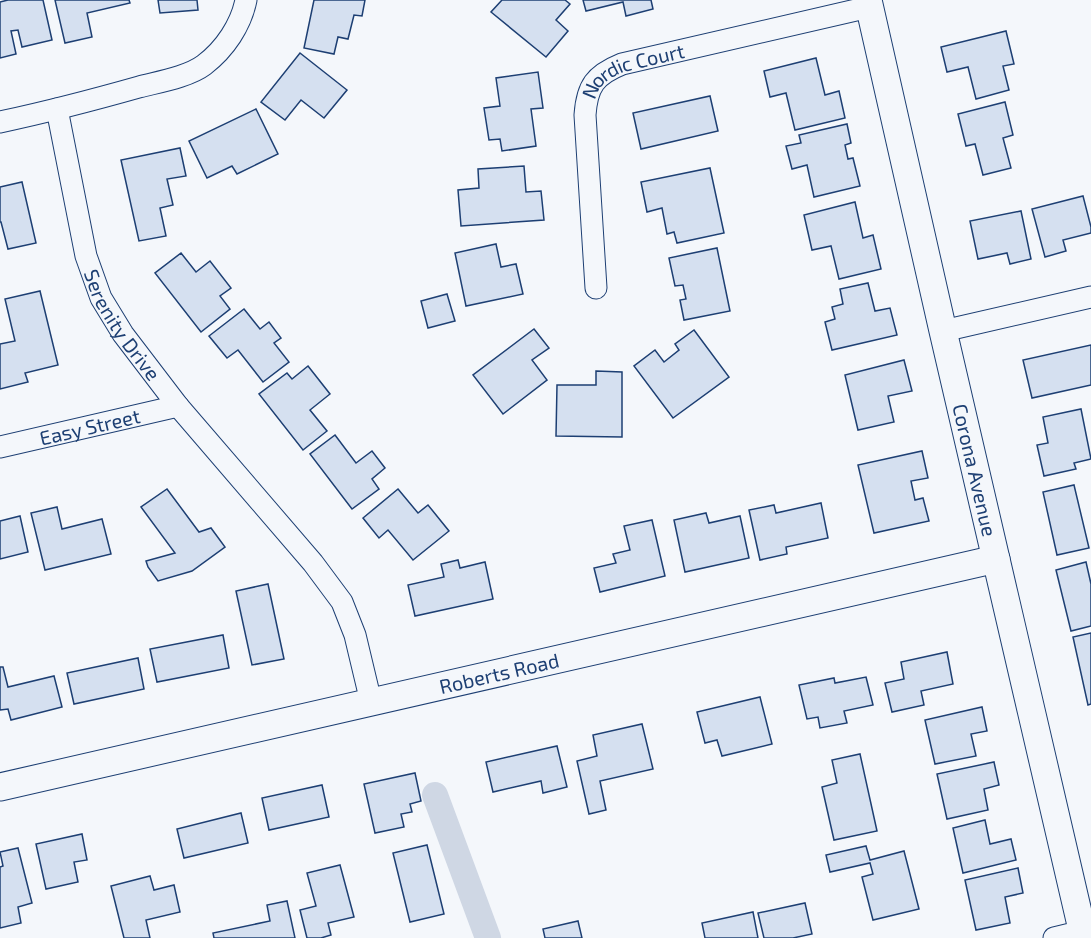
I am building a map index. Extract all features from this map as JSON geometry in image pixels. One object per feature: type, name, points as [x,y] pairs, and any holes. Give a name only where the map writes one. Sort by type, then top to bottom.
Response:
[{"type":"street","points":[[0,122],[177,77],[203,66],[220,50],[234,31],[246,0]]},
{"type":"street","name":"Nordic Court","points":[[596,288],[585,115],[586,98],[594,83],[606,70],[622,64],[868,4]]},
{"type":"street","name":"Corona Avenue","points":[[868,4],[1084,934]]},
{"type":"street","name":"Serenity Drive","points":[[57,109],[86,256],[101,298],[123,334],[178,406],[313,562],[342,602],[355,635],[371,702]]},
{"type":"street","points":[[943,331],[1091,297]]},
{"type":"street","name":"Easy Street","points":[[0,447],[178,406]]},
{"type":"street","name":"Roberts Road","points":[[0,787],[996,559]]},
{"type":"street","points":[[1054,938],[1084,934]]},
{"type":"building","points":[[43,0],[52,40],[22,47],[18,30],[11,31],[16,54],[0,58],[0,2]]},
{"type":"building","points":[[55,0],[129,0],[130,3],[87,13],[92,37],[65,43]]},
{"type":"building","points":[[158,0],[197,0],[198,10],[160,13]]},
{"type":"building","points":[[314,0],[365,0],[362,16],[354,15],[348,39],[338,37],[334,54],[304,48]]},
{"type":"building","points":[[502,0],[565,0],[570,4],[556,20],[568,31],[546,57],[491,12]]},
{"type":"building","points":[[583,0],[651,0],[653,9],[626,16],[623,2],[586,11]]},
{"type":"building","points":[[1006,31],[1014,64],[1003,66],[1009,90],[976,99],[968,67],[947,72],[941,47]]},
{"type":"building","points":[[300,53],[347,90],[324,118],[301,100],[285,120],[261,102]]},
{"type":"building","points":[[816,58],[825,95],[839,91],[845,118],[795,130],[786,93],[770,97],[764,71]]},
{"type":"building","points":[[538,72],[543,108],[531,109],[536,146],[502,151],[500,139],[489,140],[484,108],[500,106],[496,78]]},
{"type":"building","points":[[710,96],[718,131],[641,149],[633,113]]},
{"type":"building","points":[[1005,102],[1013,135],[1003,138],[1011,168],[983,175],[975,144],[966,146],[958,114]]},
{"type":"building","points":[[256,109],[278,154],[237,174],[232,166],[207,178],[189,141]]},
{"type":"building","points":[[847,124],[851,143],[845,145],[848,159],[853,158],[860,186],[814,197],[807,165],[792,169],[786,146],[801,143],[799,135]]},
{"type":"building","points":[[180,148],[186,176],[167,179],[173,205],[160,208],[166,236],[139,241],[121,160]]},
{"type":"building","points":[[524,166],[526,192],[541,191],[544,220],[461,226],[458,190],[479,188],[478,169]]},
{"type":"building","points":[[710,168],[724,233],[677,243],[674,232],[667,234],[662,208],[647,212],[641,182]]},
{"type":"building","points":[[22,182],[36,243],[8,249],[0,222],[0,187]]},
{"type":"building","points":[[1083,196],[1091,233],[1063,240],[1066,251],[1045,257],[1032,209]]},
{"type":"building","points":[[855,202],[863,238],[873,235],[881,269],[839,279],[831,246],[812,250],[804,215]]},
{"type":"building","points":[[1021,211],[1031,259],[1010,264],[1007,253],[978,259],[970,221]]},
{"type":"building","points":[[496,244],[501,267],[516,264],[523,294],[466,306],[455,253]]},
{"type":"building","points":[[717,248],[730,311],[684,320],[680,300],[686,299],[683,285],[675,286],[669,258]]},
{"type":"building","points":[[181,253],[196,272],[210,261],[231,288],[220,296],[230,309],[201,332],[155,273]]},
{"type":"building","points":[[868,283],[875,311],[890,308],[897,335],[832,350],[825,322],[835,319],[832,307],[843,304],[840,289]]},
{"type":"building","points":[[40,291],[58,365],[25,373],[28,382],[0,389],[0,344],[15,341],[5,299]]},
{"type":"building","points":[[447,294],[455,321],[428,328],[421,301]]},
{"type":"building","points":[[244,309],[260,329],[269,322],[281,338],[274,343],[289,362],[263,382],[238,350],[227,358],[209,336]]},
{"type":"building","points":[[534,329],[549,348],[532,360],[547,380],[503,414],[473,375]]},
{"type":"building","points":[[694,330],[729,377],[673,418],[634,366],[655,350],[664,362],[679,350],[675,344]]},
{"type":"building","points":[[1091,345],[1091,385],[1032,398],[1023,360]]},
{"type":"building","points":[[904,360],[912,391],[888,396],[894,422],[858,430],[845,375]]},
{"type":"building","points":[[308,366],[330,394],[310,410],[327,431],[303,450],[259,394],[287,373],[292,379]]},
{"type":"building","points":[[596,371],[622,372],[622,437],[556,436],[557,385],[596,385]]},
{"type":"building","points":[[1081,409],[1091,459],[1074,463],[1076,469],[1044,476],[1037,445],[1048,443],[1043,417]]},
{"type":"building","points":[[335,435],[356,463],[372,451],[385,468],[372,479],[379,489],[352,509],[310,454]]},
{"type":"building","points":[[922,451],[928,478],[911,481],[915,500],[923,498],[929,521],[874,533],[858,465]]},
{"type":"building","points":[[1074,485],[1089,548],[1057,555],[1043,492]]},
{"type":"building","points":[[167,489],[199,532],[211,528],[225,547],[192,571],[158,581],[146,561],[175,553],[141,507]]},
{"type":"building","points":[[398,489],[418,513],[428,505],[449,531],[413,560],[388,530],[379,538],[363,518]]},
{"type":"building","points":[[821,503],[828,538],[786,547],[787,554],[760,560],[749,510],[774,505],[776,513]]},
{"type":"building","points":[[57,507],[62,529],[102,519],[111,554],[45,570],[31,513]]},
{"type":"building","points":[[706,513],[709,523],[740,516],[749,558],[685,572],[674,520]]},
{"type":"building","points":[[20,516],[28,552],[0,559],[0,521]]},
{"type":"building","points":[[652,520],[665,576],[600,592],[594,568],[616,563],[613,554],[630,550],[624,526]]},
{"type":"building","points":[[458,560],[460,568],[485,562],[493,599],[415,616],[408,585],[444,577],[441,564]]},
{"type":"building","points":[[1086,562],[1091,584],[1091,626],[1071,631],[1056,570]]},
{"type":"building","points":[[268,584],[284,659],[252,665],[236,591]]},
{"type":"building","points":[[1091,633],[1091,704],[1088,705],[1073,637]]},
{"type":"building","points":[[223,635],[229,668],[157,682],[150,649]]},
{"type":"building","points":[[947,652],[953,684],[921,691],[924,705],[892,712],[885,683],[904,679],[901,662]]},
{"type":"building","points":[[138,658],[144,689],[74,704],[67,673]]},
{"type":"building","points":[[0,667],[3,667],[8,687],[54,676],[62,707],[11,720],[8,709],[0,710]]},
{"type":"building","points":[[866,677],[873,705],[844,711],[847,723],[820,728],[818,717],[807,719],[799,685],[834,678],[835,683]]},
{"type":"building","points":[[760,697],[772,744],[722,756],[717,740],[705,743],[697,712]]},
{"type":"building","points":[[982,707],[987,731],[971,734],[976,756],[935,764],[925,720]]},
{"type":"building","points":[[642,724],[653,769],[600,781],[606,810],[589,814],[577,761],[597,756],[593,735]]},
{"type":"building","points":[[557,746],[567,787],[543,793],[541,781],[493,792],[486,762]]},
{"type":"building","points":[[860,754],[877,831],[834,840],[822,787],[837,783],[832,760]]},
{"type":"building","points":[[994,762],[999,785],[984,789],[988,810],[947,819],[937,774]]},
{"type":"building","points":[[415,773],[421,801],[410,804],[412,812],[401,814],[404,827],[375,833],[364,784]]},
{"type":"building","points":[[322,785],[329,817],[269,830],[262,798]]},
{"type":"building","points":[[241,813],[248,843],[184,858],[177,829]]},
{"type":"building","points":[[985,820],[990,844],[1011,839],[1016,860],[963,873],[953,828]]},
{"type":"building","points":[[82,834],[87,860],[74,862],[78,882],[46,889],[36,844]]},
{"type":"building","points":[[427,845],[444,914],[410,922],[393,853]]},
{"type":"building","points":[[866,846],[870,860],[904,851],[919,909],[873,920],[862,877],[873,874],[870,863],[830,872],[826,855]]},
{"type":"building","points":[[18,848],[32,903],[18,907],[21,923],[0,928],[0,867],[3,866],[0,852]]},
{"type":"building","points":[[340,865],[354,917],[328,923],[331,935],[307,938],[300,910],[316,906],[307,873]]},
{"type":"building","points":[[1018,868],[1023,893],[1005,897],[1010,923],[976,930],[965,880]]},
{"type":"building","points":[[150,876],[154,890],[174,885],[180,912],[146,920],[150,938],[124,938],[111,886]]},
{"type":"building","points":[[287,901],[295,938],[214,938],[213,933],[270,921],[267,905]]},
{"type":"building","points":[[805,903],[812,934],[793,938],[764,938],[758,913]]},
{"type":"building","points":[[753,912],[758,938],[705,938],[702,923]]},
{"type":"building","points":[[578,921],[582,938],[545,938],[543,929]]},
{"type":"waterway","points":[[435,795],[488,938]]}]
